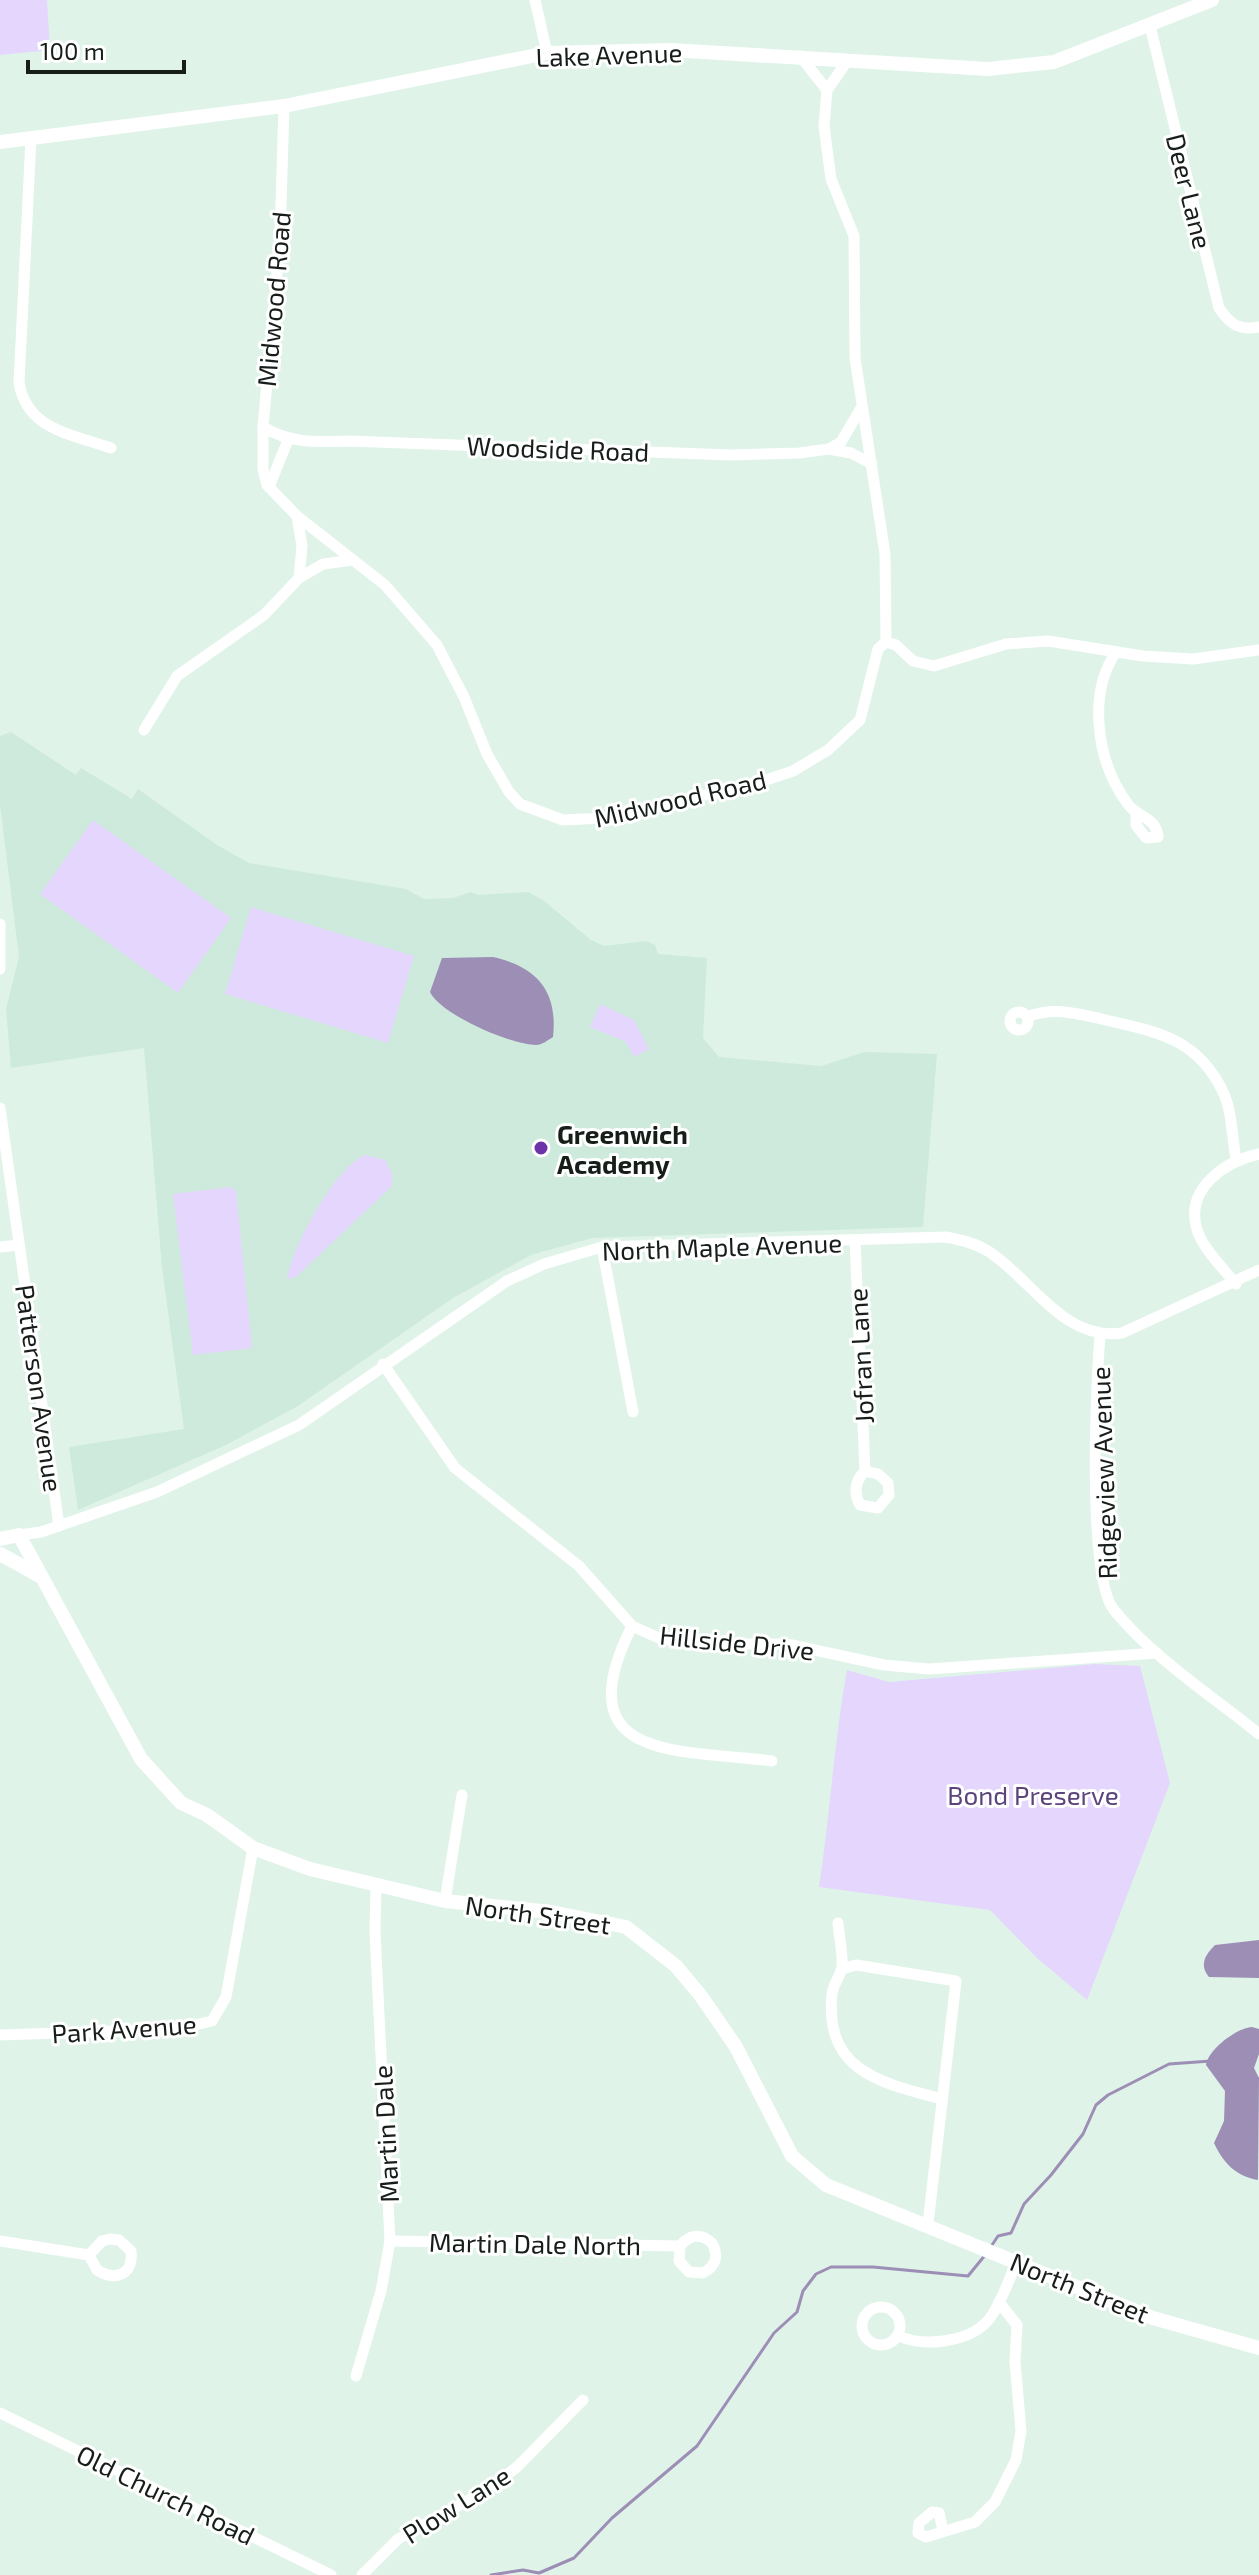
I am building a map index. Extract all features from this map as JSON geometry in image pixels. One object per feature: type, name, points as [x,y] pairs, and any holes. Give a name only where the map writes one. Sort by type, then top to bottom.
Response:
[{"type":"main road","name":"Lake Avenue","points":[[0,142],[284,106],[547,53],[670,50],[988,69],[1054,62],[1206,1]]},
{"type":"main road","points":[[0,1539],[19,1535]]},
{"type":"main road","name":"North Street","points":[[19,1535],[150,1772],[181,1803],[207,1815],[253,1848],[310,1869],[445,1901],[594,1918],[626,1927],[650,1942],[701,1996],[736,2047],[792,2156],[836,2190],[928,2224],[1153,2318],[1259,2348]]},
{"type":"main road","points":[[0,1554],[41,1577]]},
{"type":"street","points":[[535,0],[547,53]]},
{"type":"street","name":"Deer Lane","points":[[1150,26],[1219,308],[1229,323],[1240,328],[1259,327]]},
{"type":"street","points":[[799,56],[827,90]]},
{"type":"street","points":[[848,60],[827,90],[824,126],[831,179],[854,236],[855,358],[885,554],[886,642],[896,645],[913,661],[934,666],[1017,643],[1048,641],[1116,652],[1193,659],[1259,650]]},
{"type":"street","name":"Midwood Road","points":[[284,106],[280,238],[263,427],[263,469],[269,487],[297,516],[385,585],[437,645],[509,792],[528,808],[563,820],[604,818],[757,783],[804,765],[849,734],[860,720],[878,649],[886,642]]},
{"type":"street","points":[[31,138],[19,383],[21,397],[39,421],[50,428],[111,448]]},
{"type":"street","points":[[829,449],[841,442],[861,408]]},
{"type":"street","name":"Woodside Road","points":[[263,427],[288,440],[731,455],[829,449],[851,453],[872,464]]},
{"type":"street","points":[[269,487],[288,440]]},
{"type":"street","points":[[297,516],[302,546],[299,578]]},
{"type":"street","points":[[144,730],[177,676],[264,615],[299,578],[323,564],[353,560]]},
{"type":"street","points":[[1116,652],[1100,683],[1099,725],[1118,789],[1136,814]]},
{"type":"street","points":[[0,924],[0,969]]},
{"type":"street","points":[[1027,1017],[1040,1012],[1063,1011],[1144,1029],[1172,1037],[1185,1045],[1206,1065],[1224,1094],[1236,1159]]},
{"type":"street","name":"Patterson Avenue","points":[[0,1108],[59,1526]]},
{"type":"street","points":[[1236,1284],[1196,1229],[1195,1205],[1203,1186],[1236,1159],[1259,1154]]},
{"type":"street","name":"North Maple Avenue","points":[[19,1535],[59,1526],[157,1492],[299,1425],[507,1281],[544,1264],[602,1247],[946,1237],[968,1242],[989,1252],[1073,1323],[1100,1336]]},
{"type":"street","name":"Jofran Lane","points":[[855,1241],[865,1471]]},
{"type":"street","points":[[0,1247],[19,1245]]},
{"type":"street","points":[[602,1247],[633,1412]]},
{"type":"street","points":[[1100,1336],[1122,1333],[1236,1284],[1259,1270]]},
{"type":"street","name":"Ridgeview Avenue","points":[[1100,1336],[1096,1391],[1101,1576],[1112,1608],[1157,1653],[1259,1734]]},
{"type":"street","name":"Hillside Drive","points":[[383,1364],[455,1468],[579,1566],[632,1626],[661,1639],[706,1644],[787,1644],[884,1665],[929,1669],[1157,1653]]},
{"type":"street","points":[[632,1626],[619,1651],[610,1694],[617,1720],[631,1737],[652,1746],[772,1761]]},
{"type":"street","points":[[445,1901],[462,1795]]},
{"type":"street","name":"Park Avenue","points":[[0,2035],[178,2029],[212,2021],[226,1997],[253,1848]]},
{"type":"street","name":"Martin Dale","points":[[356,2376],[381,2291],[390,2241],[375,1932],[376,1887]]},
{"type":"street","points":[[838,1923],[842,1969],[832,1990],[831,2021],[856,2070],[892,2086],[942,2099]]},
{"type":"street","points":[[842,1969],[856,1965],[956,1981],[928,2224]]},
{"type":"street","points":[[0,2241],[89,2255]]},
{"type":"street","name":"Martin Dale North","points":[[390,2241],[530,2241],[680,2246]]},
{"type":"street","points":[[898,2336],[933,2342],[954,2339],[986,2322],[999,2302],[1017,2261]]},
{"type":"street","points":[[943,2530],[975,2522],[995,2502],[1021,2444],[1021,2407],[1015,2362],[1017,2325],[999,2302]]},
{"type":"street","name":"Plow Lane","points":[[362,2575],[398,2539],[485,2491],[517,2467],[583,2400]]},
{"type":"street","name":"Old Church Road","points":[[0,2413],[331,2575]]},
{"type":"shaded area","name":"Greenwich Academy","points":[[11,732],[76,775],[81,768],[132,799],[138,789],[217,845],[249,863],[406,889],[424,899],[453,898],[471,892],[479,895],[528,892],[543,900],[591,940],[604,946],[647,941],[655,945],[658,954],[707,958],[703,1038],[719,1057],[821,1066],[865,1052],[937,1054],[923,1227],[592,1238],[531,1255],[453,1298],[298,1406],[226,1445],[78,1510],[69,1447],[184,1429],[162,1268],[144,1048],[11,1068],[6,1009],[19,957],[0,805],[0,736]]},
{"type":"shaded area","points":[[493,957],[522,967],[541,984],[552,1006],[553,1037],[536,1045],[510,1040],[477,1027],[447,1010],[430,992],[442,958]]},
{"type":"shaded area","points":[[1259,1940],[1259,1978],[1209,1977],[1206,1973],[1204,1960],[1215,1945]]},
{"type":"shaded area","points":[[1252,2027],[1259,2029],[1259,2054],[1254,2068],[1259,2078],[1258,2180],[1231,2167],[1214,2143],[1224,2121],[1225,2091],[1206,2065],[1224,2041],[1238,2031]]},
{"type":"green space","points":[[0,0],[47,0],[50,50],[0,55]]},
{"type":"green space","points":[[93,820],[231,918],[178,993],[40,894]]},
{"type":"green space","points":[[251,907],[414,956],[388,1043],[225,994]]},
{"type":"green space","points":[[600,1004],[634,1020],[649,1049],[634,1057],[626,1042],[590,1027]]},
{"type":"green space","points":[[365,1155],[385,1160],[392,1173],[392,1186],[297,1276],[287,1280],[297,1249],[316,1210],[341,1175]]},
{"type":"green space","points":[[231,1187],[236,1191],[252,1348],[193,1355],[173,1194]]},
{"type":"green space","name":"Bond Preserve","points":[[1095,1664],[1140,1666],[1170,1783],[1087,2000],[1036,1957],[990,1910],[819,1887],[847,1670],[889,1682]]},
{"type":"waterway","points":[[990,2248],[998,2236],[1011,2233],[1024,2204],[1083,2134],[1096,2105],[1108,2095],[1169,2064],[1211,2061]]},
{"type":"waterway","points":[[491,2575],[523,2570],[539,2573],[574,2558],[612,2518],[697,2446],[774,2333],[797,2312],[803,2291],[816,2274],[831,2267],[873,2267],[968,2276],[986,2254]]},
{"type":"place","name":"Greenwich Academy","points":[[541,1148]]}]
